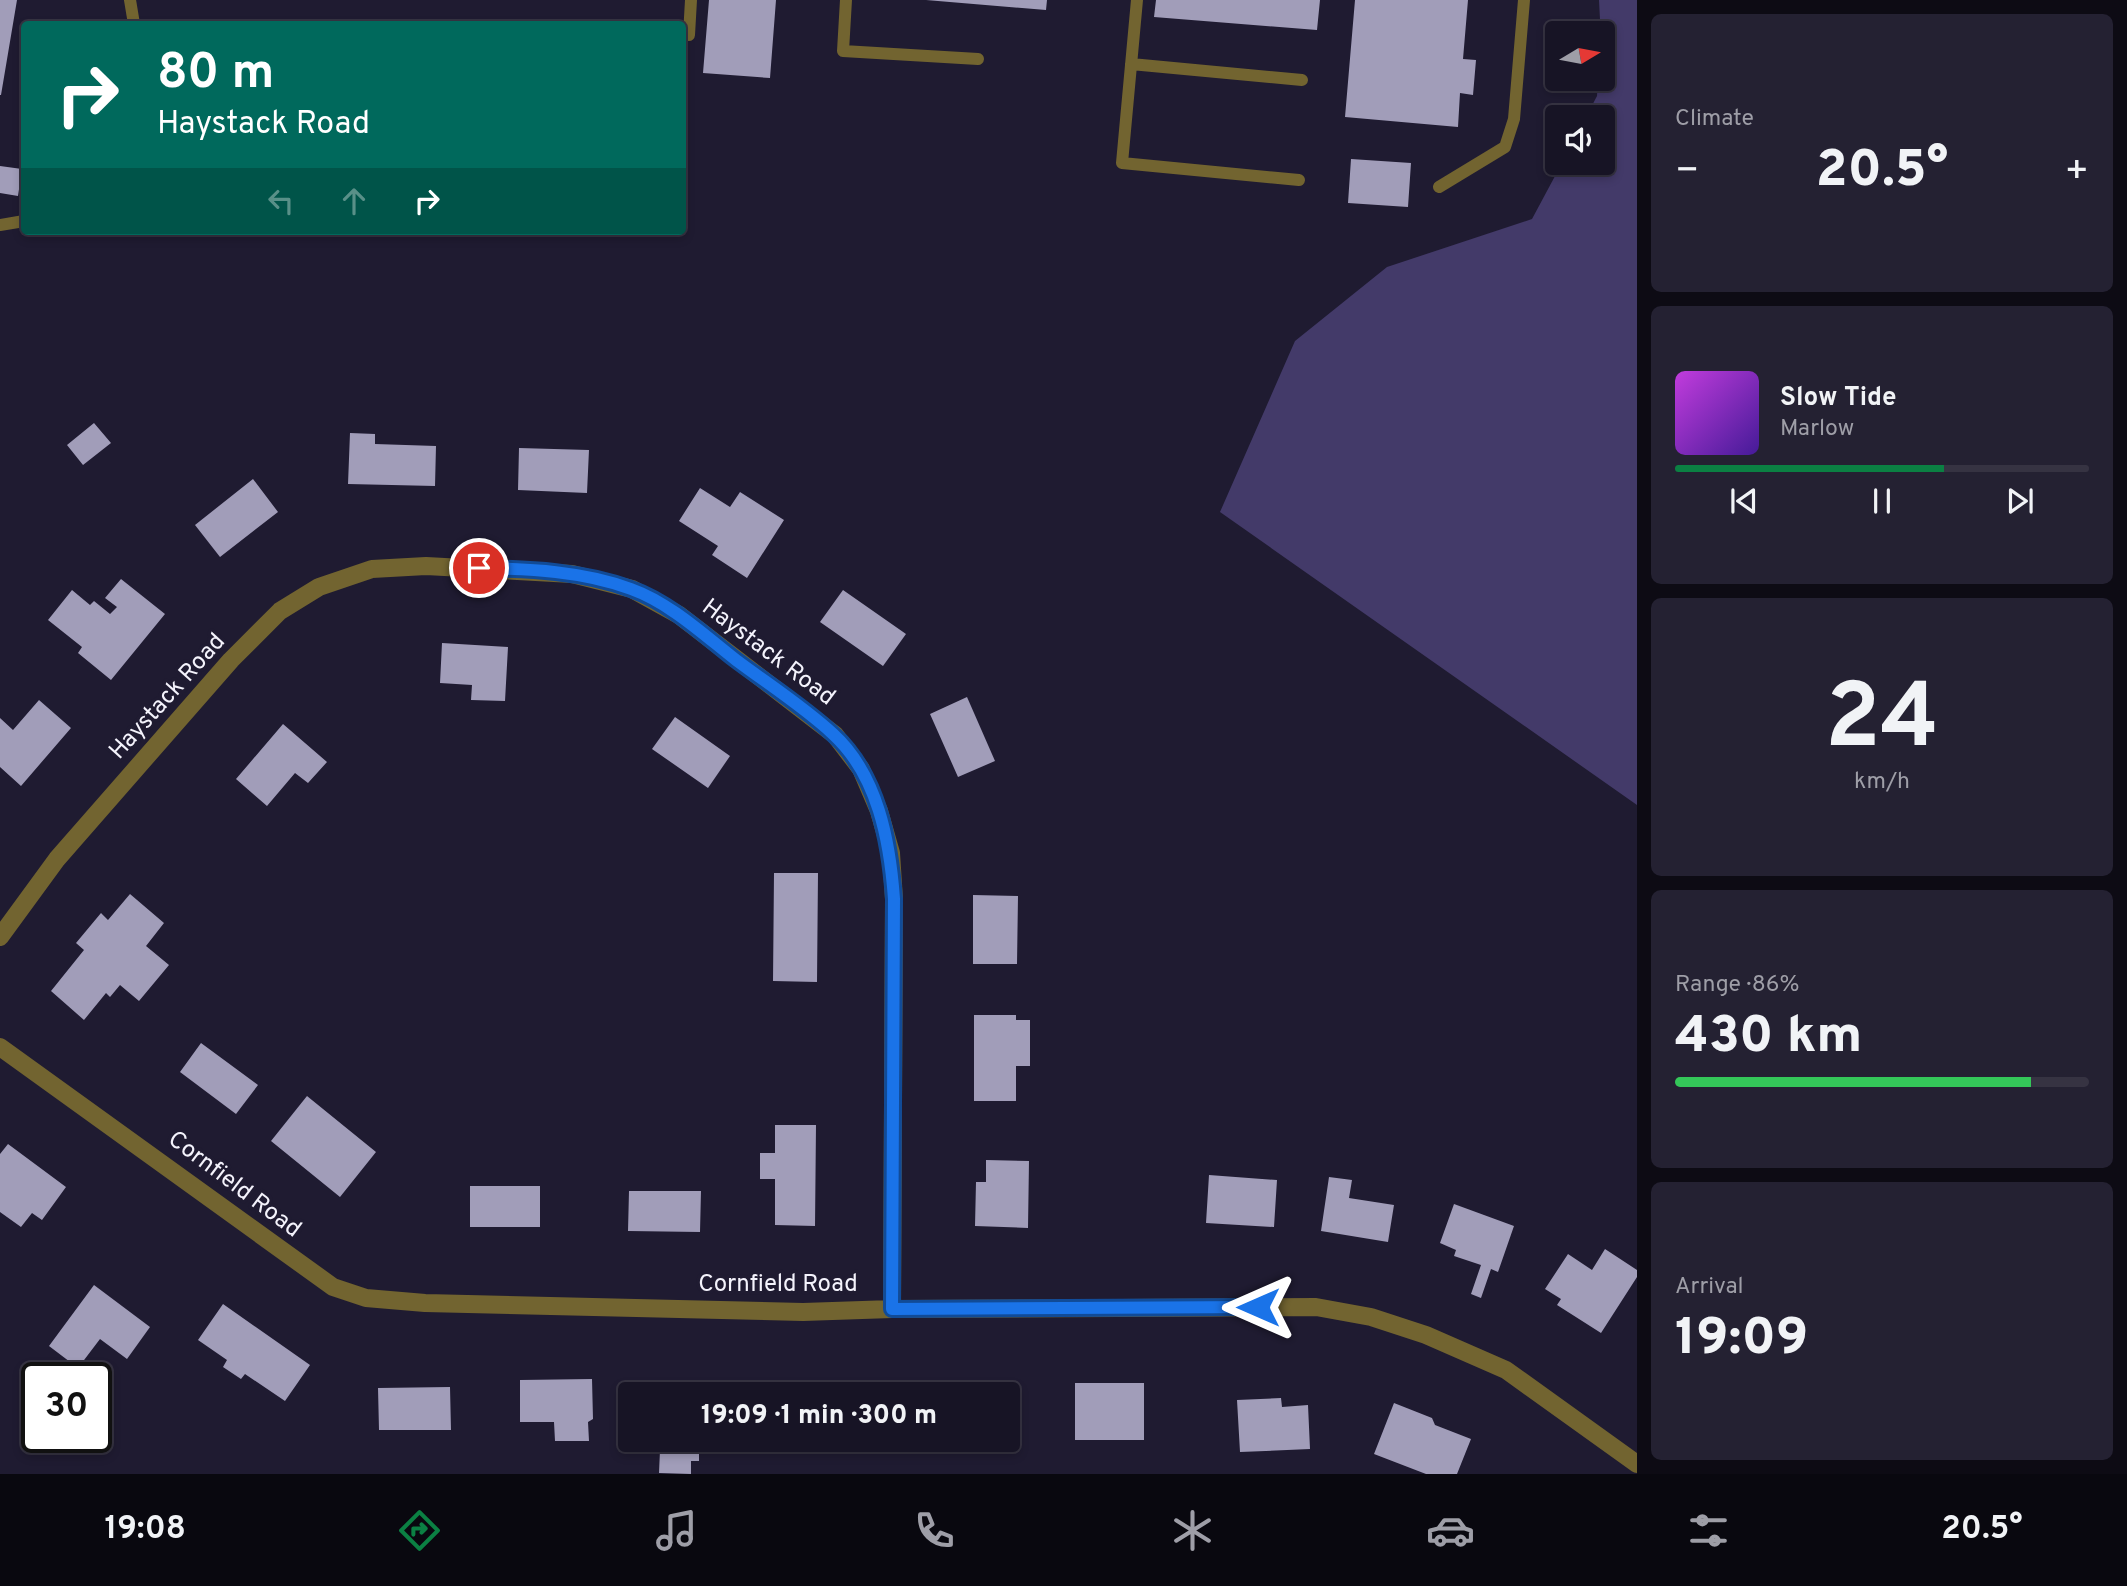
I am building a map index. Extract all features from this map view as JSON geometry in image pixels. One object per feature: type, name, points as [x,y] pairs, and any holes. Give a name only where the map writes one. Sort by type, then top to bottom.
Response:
[{"type":"street","name":"Haystack Road","points":[[0,937],[57,859],[232,660],[280,611],[319,587],[372,569],[426,566],[572,574],[632,589],[679,615],[835,735],[861,769],[878,811],[891,852],[894,899],[892,1309]]},
{"type":"street","name":"Cornfield Road","points":[[0,1047],[125,1135],[279,1251],[333,1287],[366,1298],[425,1303],[803,1312],[892,1309],[1316,1307],[1371,1317],[1426,1335],[1506,1370],[1637,1464]]},
{"type":"lane","points":[[130,0],[134,21]]},
{"type":"lane","points":[[689,35],[691,0]]},
{"type":"lane","points":[[846,0],[843,51],[978,59]]},
{"type":"lane","points":[[1137,0],[1122,163],[1299,180]]},
{"type":"lane","points":[[1439,187],[1505,147],[1514,119],[1524,0]]},
{"type":"lane","points":[[1131,64],[1302,80]]},
{"type":"lane","points":[[0,225],[21,222]]},
{"type":"shaded area","points":[[1599,0],[1637,0],[1637,805],[1220,512],[1295,341],[1387,267],[1532,219],[1556,175],[1615,175],[1615,105],[1592,105],[1597,91],[1615,91],[1615,21],[1600,21]]},
{"type":"building","points":[[0,0],[17,0],[1,95],[0,95]]},
{"type":"building","points":[[709,0],[776,0],[770,78],[703,73]]},
{"type":"building","points":[[926,0],[1047,0],[1046,10]]},
{"type":"building","points":[[1156,0],[1320,0],[1317,30],[1154,17]]},
{"type":"building","points":[[1355,0],[1468,0],[1463,59],[1476,60],[1473,95],[1460,93],[1458,127],[1345,117]]},
{"type":"building","points":[[1351,159],[1411,163],[1408,207],[1348,203]]},
{"type":"building","points":[[0,166],[21,169],[18,196],[0,193]]},
{"type":"building","points":[[94,423],[111,443],[83,465],[67,445]]},
{"type":"building","points":[[350,433],[375,434],[375,444],[436,446],[435,486],[348,484]]},
{"type":"building","points":[[519,448],[589,450],[587,493],[518,490]]},
{"type":"building","points":[[253,479],[278,512],[220,557],[195,525]]},
{"type":"building","points":[[700,488],[730,507],[740,492],[784,520],[747,578],[712,555],[718,546],[679,521]]},
{"type":"building","points":[[121,579],[165,614],[111,680],[78,653],[82,647],[48,620],[72,590],[90,605],[94,601],[110,614],[117,607],[105,598]]},
{"type":"building","points":[[843,590],[906,634],[883,666],[820,622]]},
{"type":"building","points":[[442,643],[508,647],[505,701],[471,700],[472,685],[440,683]]},
{"type":"building","points":[[967,697],[995,761],[958,777],[930,714]]},
{"type":"building","points":[[39,700],[71,728],[21,786],[0,767],[0,718],[13,730]]},
{"type":"building","points":[[675,717],[730,756],[708,788],[652,749]]},
{"type":"building","points":[[283,724],[327,762],[308,783],[295,773],[267,806],[236,779]]},
{"type":"building","points":[[774,873],[818,873],[817,982],[773,981]]},
{"type":"building","points":[[130,894],[164,923],[146,946],[169,965],[139,1001],[120,985],[110,997],[106,993],[84,1020],[51,991],[84,950],[76,943],[101,913],[108,920]]},
{"type":"building","points":[[973,895],[1018,896],[1017,964],[973,964]]},
{"type":"building","points":[[974,1015],[1016,1015],[1016,1020],[1030,1020],[1030,1066],[1016,1066],[1016,1101],[974,1101]]},
{"type":"building","points":[[201,1043],[258,1085],[236,1114],[180,1072]]},
{"type":"building","points":[[307,1096],[376,1152],[340,1197],[271,1141]]},
{"type":"building","points":[[775,1125],[816,1125],[815,1226],[775,1225],[775,1179],[760,1179],[760,1153],[775,1153]]},
{"type":"building","points":[[8,1144],[66,1187],[42,1220],[32,1213],[21,1227],[0,1212],[0,1154]]},
{"type":"building","points":[[986,1160],[1029,1161],[1028,1228],[975,1226],[976,1182],[986,1182]]},
{"type":"building","points":[[1209,1175],[1277,1180],[1274,1227],[1206,1223]]},
{"type":"building","points":[[1329,1177],[1352,1180],[1349,1198],[1394,1205],[1388,1242],[1321,1231]]},
{"type":"building","points":[[470,1186],[540,1186],[540,1227],[470,1227]]},
{"type":"building","points":[[629,1191],[701,1191],[700,1232],[628,1231]]},
{"type":"building","points":[[1454,1204],[1514,1226],[1498,1272],[1491,1269],[1481,1298],[1471,1294],[1481,1265],[1454,1256],[1456,1250],[1440,1243]]},
{"type":"building","points":[[1605,1249],[1637,1270],[1637,1277],[1601,1333],[1557,1305],[1561,1299],[1545,1289],[1568,1254],[1592,1270]]},
{"type":"building","points":[[94,1285],[150,1327],[127,1359],[100,1339],[83,1362],[70,1362],[49,1346]]},
{"type":"building","points":[[223,1304],[310,1365],[285,1401],[245,1374],[241,1379],[223,1367],[227,1360],[198,1340]]},
{"type":"building","points":[[592,1379],[593,1419],[588,1422],[589,1441],[555,1441],[554,1422],[520,1422],[520,1380]]},
{"type":"building","points":[[1075,1383],[1144,1383],[1144,1440],[1075,1440]]},
{"type":"building","points":[[450,1387],[451,1430],[379,1430],[378,1388]]},
{"type":"building","points":[[1281,1398],[1282,1407],[1308,1405],[1310,1449],[1240,1452],[1237,1400]]},
{"type":"building","points":[[1394,1403],[1432,1418],[1435,1425],[1471,1439],[1457,1474],[1426,1474],[1374,1454]]},
{"type":"building","points":[[660,1452],[699,1452],[699,1461],[691,1461],[691,1474],[659,1473]]},
{"type":"route","points":[[479,568],[572,574],[632,589],[679,615],[835,735],[861,769],[891,852],[894,899],[892,1309],[1258,1307]]}]
